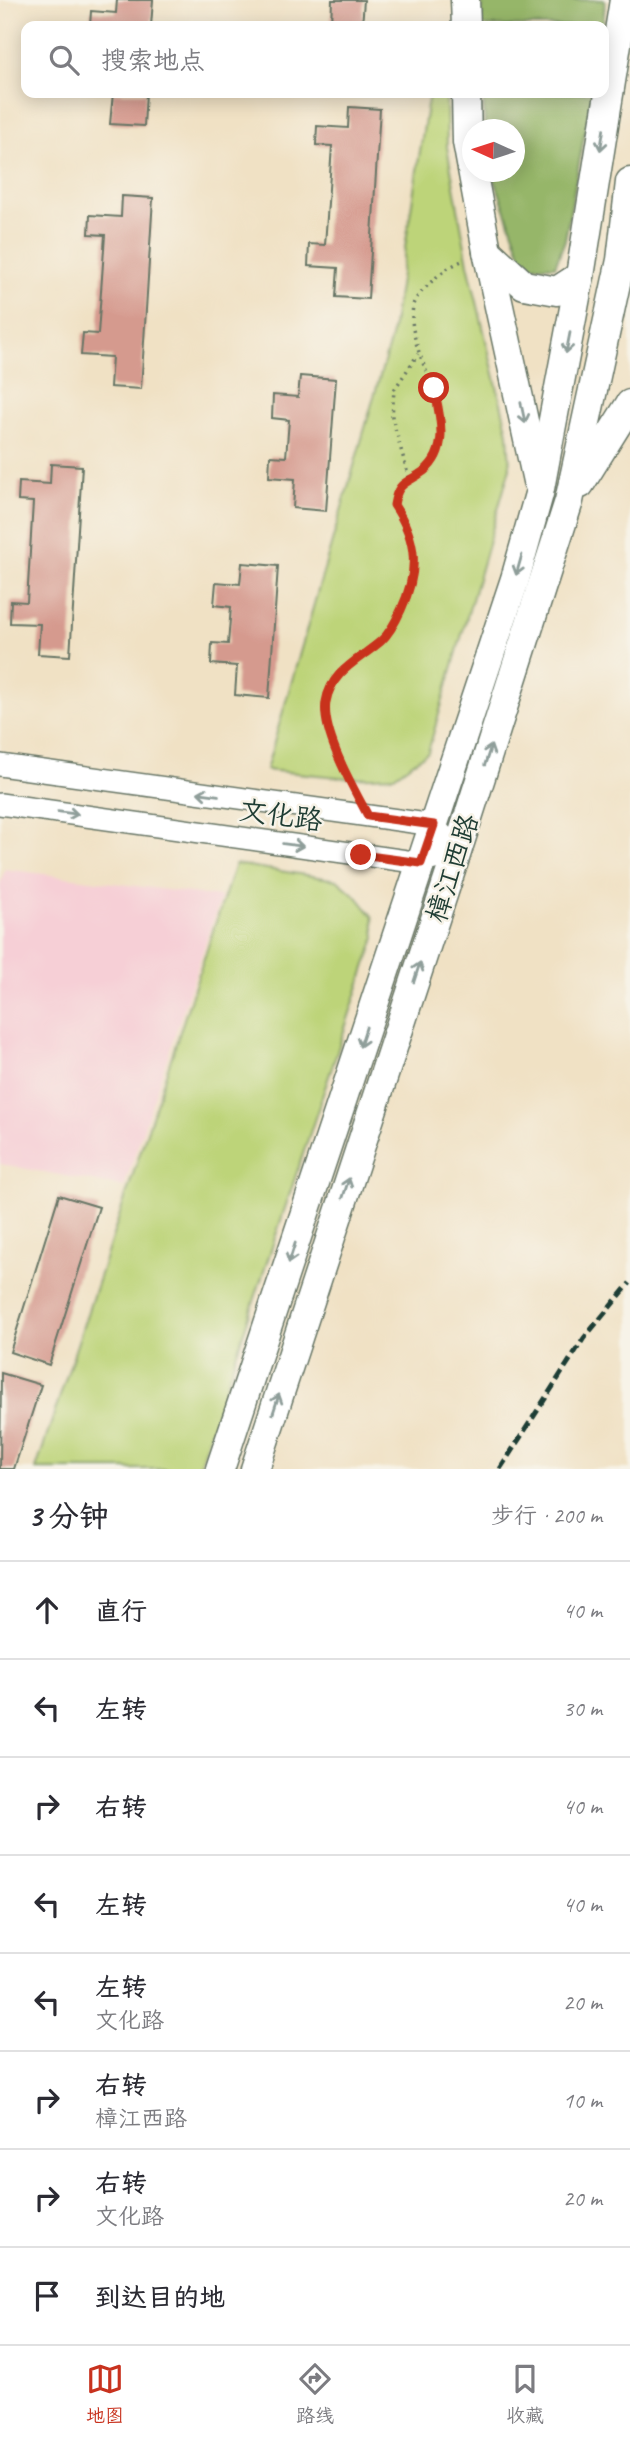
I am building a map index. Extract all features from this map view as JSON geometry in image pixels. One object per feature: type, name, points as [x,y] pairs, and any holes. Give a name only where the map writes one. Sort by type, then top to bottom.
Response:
[{"type":"main road","points":[[465,0],[466,21]]},
{"type":"main road","name":"樟江西路","points":[[609,94],[624,0]]},
{"type":"main road","points":[[466,98],[467,142],[487,251],[539,494]]},
{"type":"main road","name":"樟江西路","points":[[220,1469],[515,579],[539,494],[580,276],[608,98]]},
{"type":"main road","name":"樟江西路","points":[[255,1469],[569,501],[625,269],[630,182]]},
{"type":"main road","points":[[487,251],[524,285],[556,291],[580,276]]},
{"type":"main road","points":[[569,501],[630,404]]},
{"type":"street","name":"文化路","points":[[0,765],[434,825]]},
{"type":"street","name":"文化路","points":[[0,804],[421,863],[457,852]]},
{"type":"street","points":[[434,825],[457,852]]},
{"type":"path","points":[[368,816],[339,762],[325,704],[331,686],[341,671],[383,639],[397,620],[410,592],[415,568],[412,544],[404,521],[394,505],[396,492],[409,478],[425,470],[438,452],[443,426],[434,388],[412,328],[413,305],[425,287],[442,271],[487,251]]},
{"type":"path","points":[[409,478],[392,417],[394,390],[419,353]]},
{"type":"shaded area","points":[[5,869],[221,897],[124,1187],[0,1164],[0,884]]},
{"type":"green space","points":[[482,0],[605,0],[603,21],[482,21]]},
{"type":"green space","points":[[428,98],[446,98],[447,147],[468,264],[508,433],[510,468],[428,752],[394,776],[348,778],[266,770],[391,338]]},
{"type":"green space","points":[[483,98],[591,98],[565,240],[555,266],[525,266],[496,182],[525,182],[525,119],[484,119]]},
{"type":"green space","points":[[235,864],[337,880],[357,897],[373,917],[375,938],[198,1469],[36,1469]]},
{"type":"building","points":[[117,0],[153,0],[151,21],[90,21],[91,11],[116,13]]},
{"type":"building","points":[[332,0],[364,0],[362,21],[331,21]]},
{"type":"building","points":[[113,98],[146,98],[144,126],[110,124]]},
{"type":"building","points":[[349,107],[380,109],[368,299],[336,297],[338,268],[308,266],[309,244],[325,245],[332,146],[316,145],[317,126],[348,128]]},
{"type":"building","points":[[122,196],[153,198],[141,389],[110,387],[112,357],[81,355],[83,333],[98,334],[105,235],[89,234],[90,215],[121,217]]},
{"type":"building","points":[[300,376],[336,379],[326,511],[293,508],[295,479],[269,477],[270,456],[286,457],[289,420],[272,418],[273,395],[298,397]]},
{"type":"building","points":[[51,464],[82,466],[70,656],[38,654],[40,624],[10,623],[11,601],[27,602],[33,502],[18,501],[19,482],[50,484]]},
{"type":"building","points":[[242,563],[278,566],[269,698],[235,695],[237,666],[211,664],[212,643],[228,644],[231,607],[214,605],[216,582],[240,584]]},
{"type":"building","points":[[59,1195],[99,1207],[49,1365],[10,1352]]},
{"type":"building","points":[[1,1373],[41,1385],[14,1469],[0,1469]]},
{"type":"railway","points":[[500,1469],[584,1338],[630,1283]]},
{"type":"route","points":[[361,855],[421,863],[434,825],[368,816],[339,762],[325,704],[331,686],[341,671],[383,639],[397,620],[410,592],[415,568],[412,544],[404,521],[394,505],[396,492],[405,481],[425,470],[438,452],[443,426],[434,388]]}]
